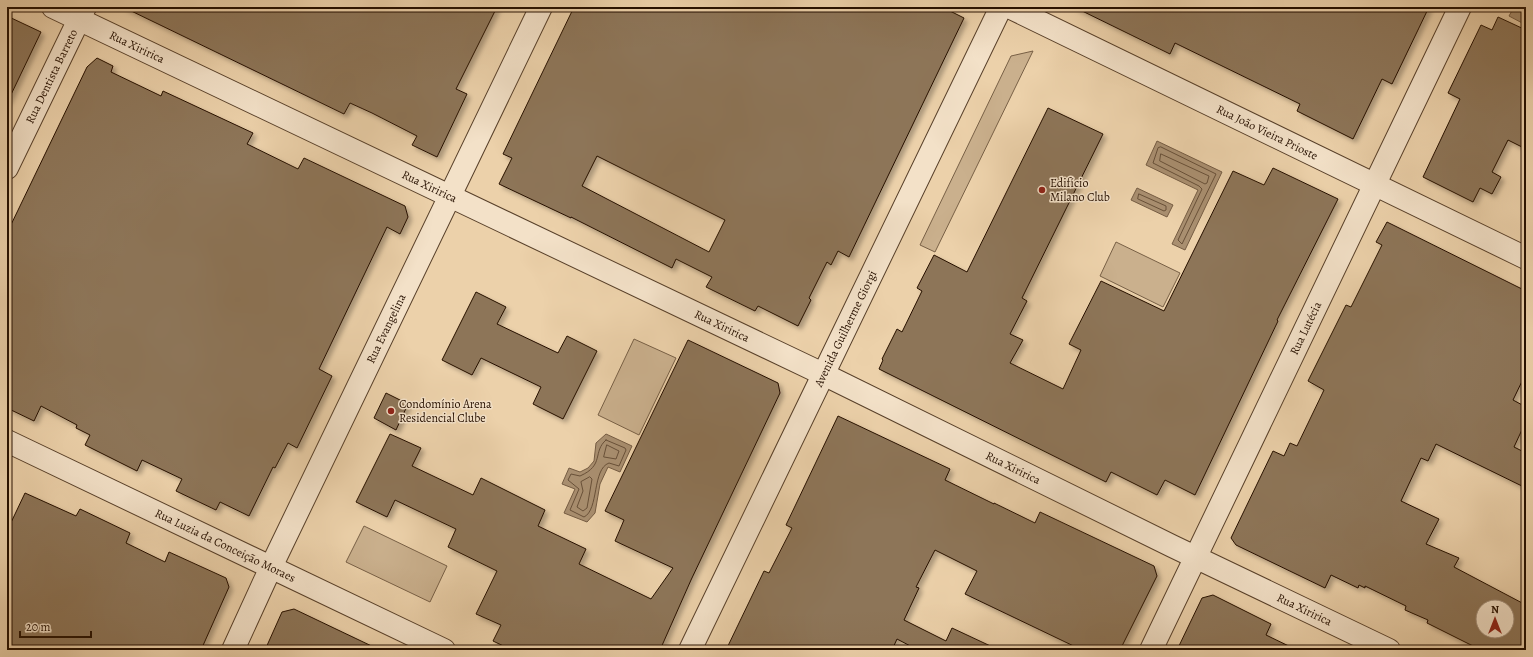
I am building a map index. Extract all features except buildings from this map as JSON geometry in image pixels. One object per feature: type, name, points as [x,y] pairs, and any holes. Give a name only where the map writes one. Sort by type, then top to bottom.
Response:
[{"type":"street","name":"Rua Xiririca","points":[[53,7],[82,13],[449,195],[823,374],[1380,648]]},
{"type":"street","name":"Rua Evangelina","points":[[233,650],[271,567],[449,195],[541,7]]},
{"type":"street","name":"Avenida Guilherme Giorgi","points":[[690,650],[1001,7]]},
{"type":"street","name":"Rua João Vieira Prioste","points":[[1009,7],[1526,258]]},
{"type":"street","name":"Rua Lutécia","points":[[1151,650],[1460,7]]},
{"type":"street","name":"Rua Dentista Barreto","points":[[7,168],[82,13]]},
{"type":"street","name":"Rua Luzia da Conceição Moraes","points":[[7,441],[444,650]]},
{"type":"shaded area","points":[[1033,51],[935,252],[920,245],[1011,56]]},
{"type":"shaded area","points":[[1116,242],[1180,273],[1163,307],[1100,276]]},
{"type":"shaded area","points":[[634,339],[676,358],[639,435],[598,415]]},
{"type":"shaded area","points":[[364,526],[447,566],[430,602],[346,562]]},
{"type":"water","points":[[1514,7],[1526,7],[1526,25],[1509,16]]},
{"type":"water","points":[[1157,141],[1222,172],[1185,250],[1172,244],[1198,190],[1146,165]]},
{"type":"water","points":[[1137,188],[1173,205],[1167,217],[1131,200]]},
{"type":"water","points":[[606,434],[632,446],[620,472],[608,467],[600,484],[595,513],[587,522],[564,513],[575,489],[562,484],[569,468],[580,472],[588,468],[594,461],[596,443]]},
{"type":"place","name":"Edifício Milano Club","points":[[1042,190]]},
{"type":"place","name":"Condomínio Arena Residencial Clube","points":[[391,411]]}]
